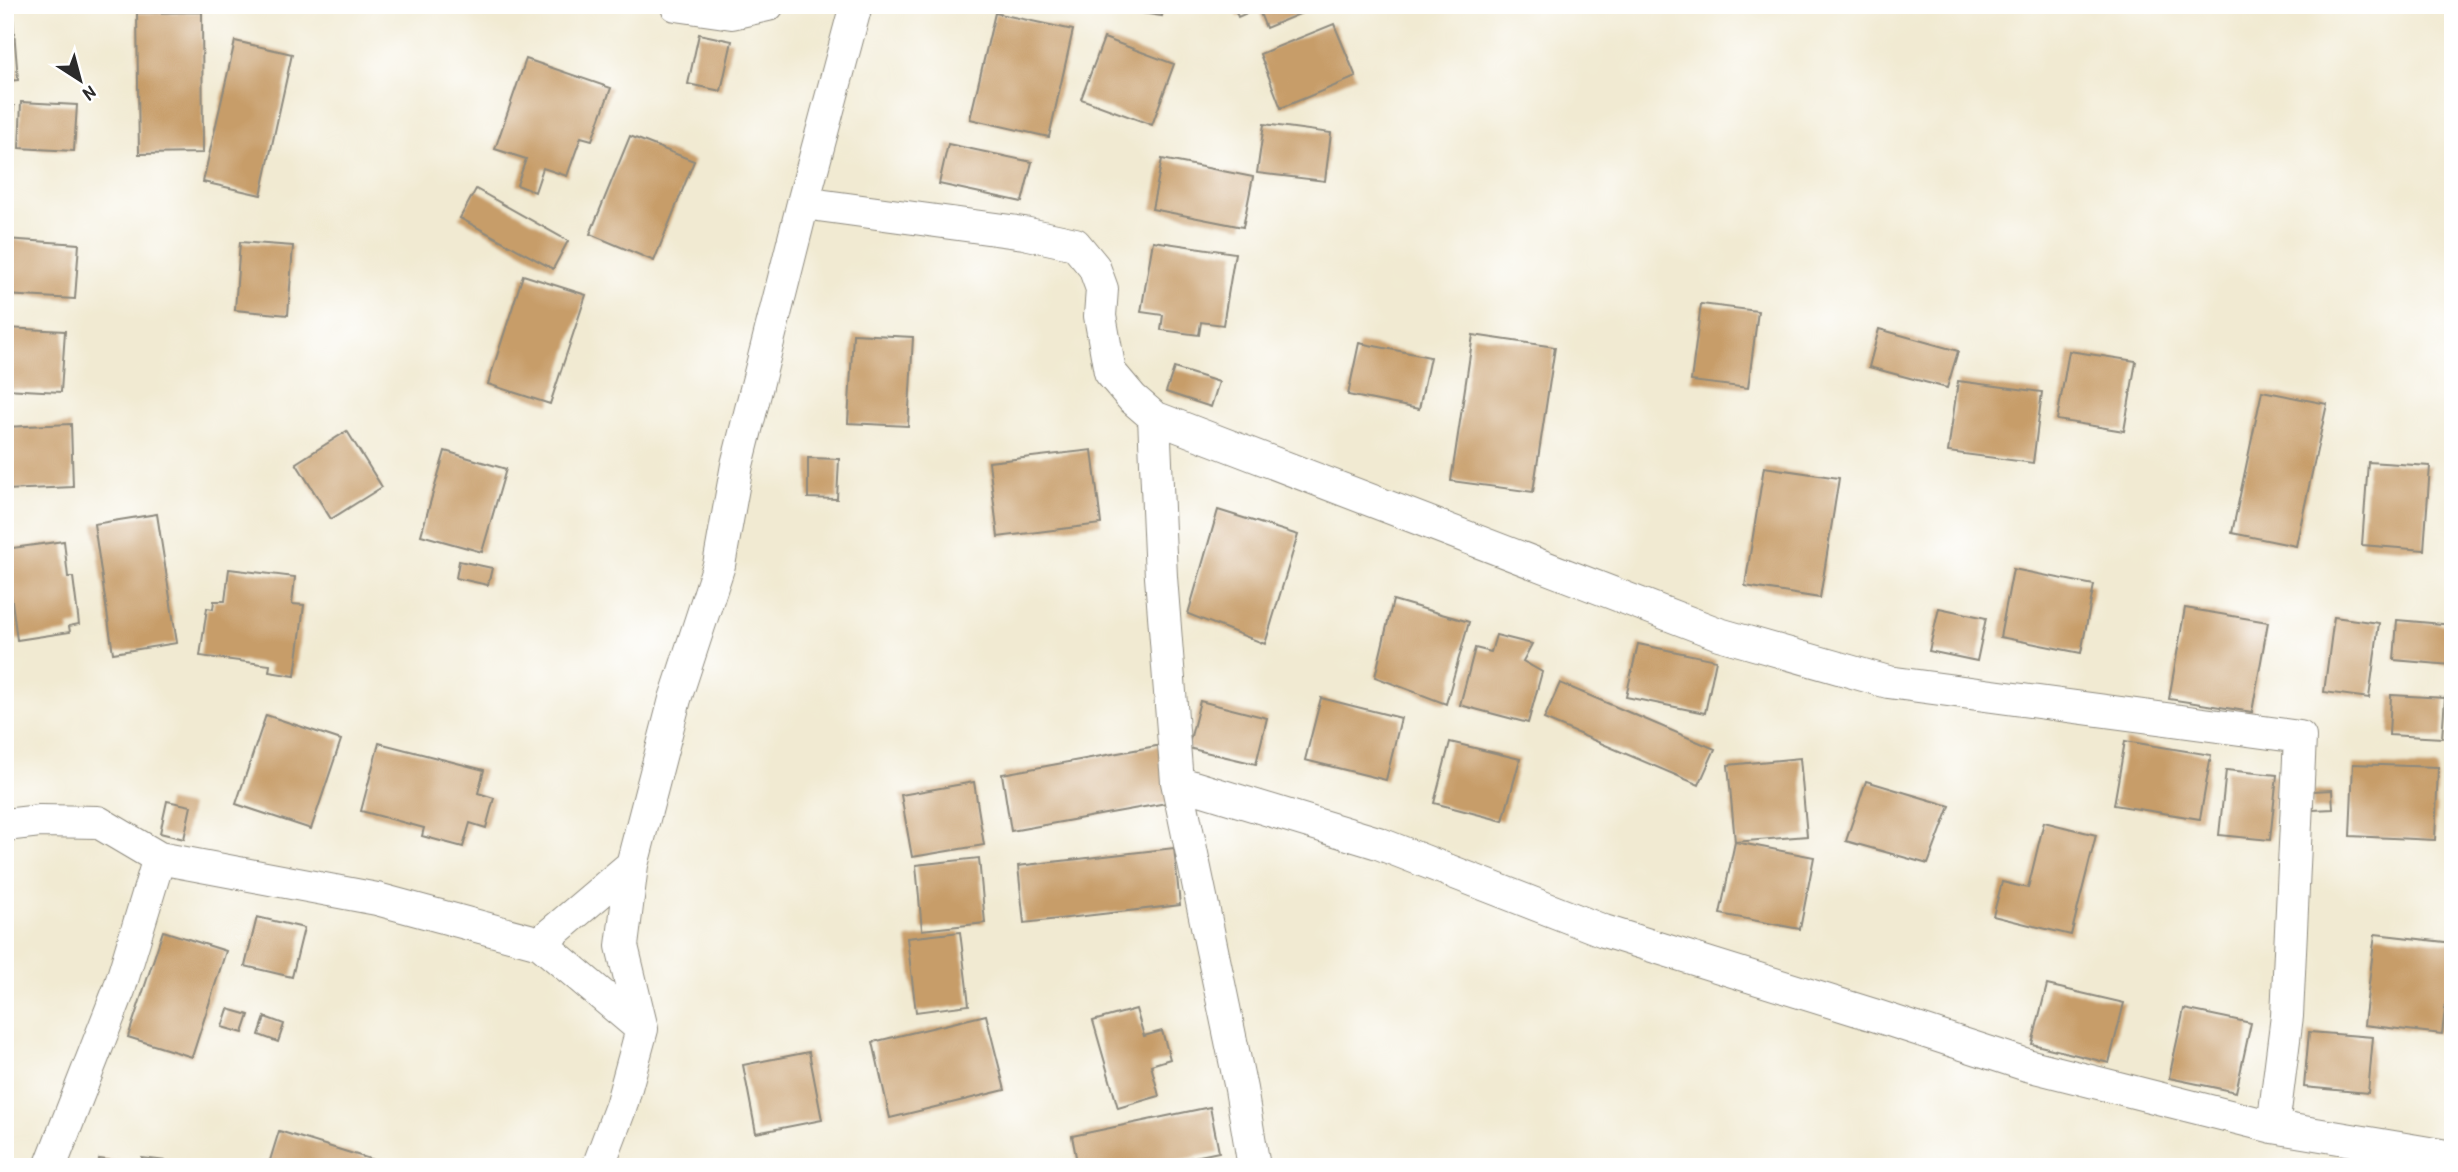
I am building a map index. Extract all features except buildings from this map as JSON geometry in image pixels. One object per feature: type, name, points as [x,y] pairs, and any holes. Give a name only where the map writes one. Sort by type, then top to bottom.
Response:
[{"type":"street","points":[[676,5],[732,13],[768,5]]},
{"type":"street","points":[[598,1167],[621,1107],[642,1028],[622,946],[632,865],[675,699],[719,565],[737,465],[856,5]]},
{"type":"street","points":[[803,203],[1024,233],[1075,244],[1094,267],[1102,289],[1100,316],[1110,372],[1132,398],[1154,417],[1719,634],[1888,682],[2301,737],[2287,1016],[2273,1127]]},
{"type":"street","points":[[1154,417],[1161,577],[1177,782],[1241,1089],[1254,1167]]},
{"type":"street","points":[[1177,782],[1378,843],[1604,932],[2027,1065],[2273,1127],[2453,1157]]},
{"type":"street","points":[[5,825],[40,821],[98,822],[159,858],[377,899],[540,943],[642,1028]]},
{"type":"street","points":[[50,1167],[119,990],[159,858]]},
{"type":"street","points":[[540,943],[632,865]]}]
